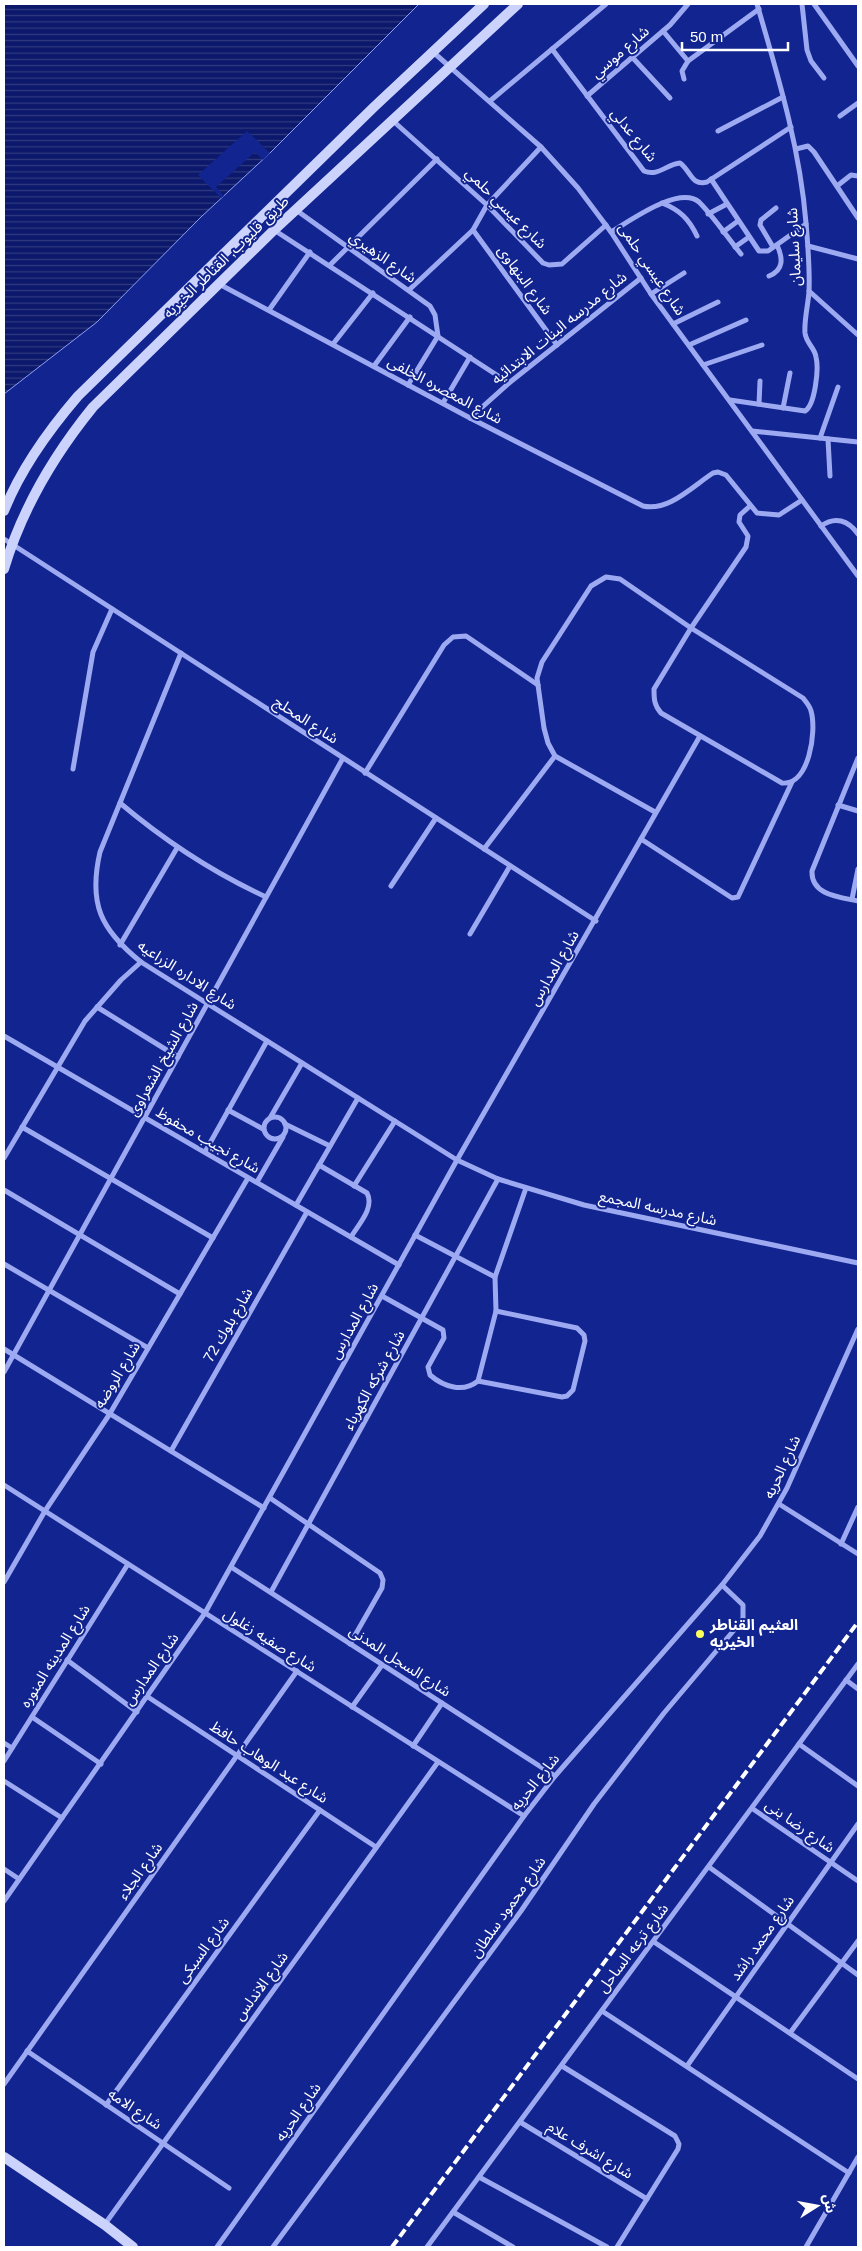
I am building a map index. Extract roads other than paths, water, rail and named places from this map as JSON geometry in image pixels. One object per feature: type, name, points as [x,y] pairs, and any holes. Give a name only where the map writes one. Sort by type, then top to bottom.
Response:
[{"type":"main road","name":"طريق قليوب, القناطر الخيريه","points":[[4,511],[21,474],[38,446],[78,396],[484,4]]},
{"type":"main road","name":"طريق قليوب, القناطر الخيريه","points":[[4,568],[8,541],[39,486],[73,432],[93,407],[274,230],[518,4]]},
{"type":"main road","points":[[4,2157],[105,2225],[133,2247]]},
{"type":"street","points":[[490,101],[606,4]]},
{"type":"street","name":"شارع موسي","points":[[587,96],[663,31],[688,4]]},
{"type":"street","points":[[802,4],[807,50],[811,61],[824,78]]},
{"type":"street","points":[[814,4],[858,66]]},
{"type":"street","points":[[684,79],[682,71],[688,61],[758,6]]},
{"type":"street","name":"شارع سليمان","points":[[730,400],[806,411],[812,403],[817,358],[808,343],[805,331],[809,291],[808,246],[796,149],[758,6]]},
{"type":"street","points":[[663,31],[688,61]]},
{"type":"street","name":"شارع عدلي","points":[[552,49],[644,172],[656,173],[680,163],[697,182],[701,184],[711,179]]},
{"type":"street","name":"شارع عيسي حلمى","points":[[433,52],[541,147],[578,188],[611,232],[651,294],[858,576]]},
{"type":"street","points":[[632,57],[670,98]]},
{"type":"street","points":[[718,131],[783,97]]},
{"type":"street","points":[[840,116],[858,103]]},
{"type":"street","name":"شارع عيسي حلمي","points":[[392,119],[488,205],[543,263],[549,265],[562,264],[568,261],[606,225]]},
{"type":"street","points":[[791,127],[711,179],[759,251],[768,250],[775,246],[806,224]]},
{"type":"street","points":[[796,149],[804,146],[811,148],[858,218]]},
{"type":"street","points":[[409,290],[473,230],[488,205],[541,147]]},
{"type":"street","points":[[330,265],[438,159]]},
{"type":"street","points":[[836,186],[851,175],[858,176]]},
{"type":"street","points":[[611,232],[662,203],[678,197],[686,197],[698,202],[741,254]]},
{"type":"street","points":[[662,203],[684,215],[692,225],[697,236]]},
{"type":"street","points":[[708,214],[727,204]]},
{"type":"street","points":[[769,276],[775,274],[782,263],[782,257],[760,225],[762,220],[776,208]]},
{"type":"street","name":"شارع الزهيري","points":[[296,210],[430,306],[435,315],[438,336]]},
{"type":"street","points":[[723,232],[738,221]]},
{"type":"street","points":[[274,230],[509,383]]},
{"type":"street","name":"شارع البنهاوى","points":[[473,230],[557,345]]},
{"type":"street","points":[[735,246],[749,238]]},
{"type":"street","points":[[808,246],[858,259]]},
{"type":"street","points":[[268,310],[310,252]]},
{"type":"street","points":[[651,294],[684,273]]},
{"type":"street","name":"شارع مدرسه البنات الابتدائيه","points":[[470,418],[509,383],[641,278]]},
{"type":"street","name":"شارع المعصره الخلفى","points":[[218,284],[470,418],[643,506],[653,508],[663,506],[713,473],[718,472],[726,475],[750,506]]},
{"type":"street","points":[[809,291],[858,335]]},
{"type":"street","points":[[332,344],[373,293]]},
{"type":"street","points":[[673,324],[718,302]]},
{"type":"street","points":[[374,366],[410,317]]},
{"type":"street","points":[[689,345],[746,320]]},
{"type":"street","points":[[408,385],[438,336]]},
{"type":"street","points":[[703,365],[762,345]]},
{"type":"street","points":[[443,403],[470,357]]},
{"type":"street","points":[[783,408],[790,373]]},
{"type":"street","points":[[759,404],[760,381]]},
{"type":"street","points":[[820,438],[838,387]]},
{"type":"street","points":[[752,431],[858,442]]},
{"type":"street","points":[[828,439],[830,476]]},
{"type":"street","points":[[655,812],[555,756],[548,743],[544,728],[537,678],[542,662],[591,586],[606,577],[620,579],[691,628],[803,698],[808,704],[812,718],[809,757],[797,779],[792,782],[782,783],[661,713],[655,707],[654,689],[691,628],[746,547],[748,536],[739,522],[740,515],[750,506],[757,513],[779,515],[802,500]]},
{"type":"street","points":[[821,526],[830,520],[838,520],[854,528],[858,534]]},
{"type":"street","name":"شارع المحلج","points":[[8,541],[596,921]]},
{"type":"street","points":[[73,769],[93,652],[112,609]]},
{"type":"street","points":[[365,773],[444,646],[454,637],[466,636],[538,684]]},
{"type":"street","name":"شارع الاداره الزراعيه","points":[[181,653],[100,852],[95,873],[96,895],[101,916],[120,945],[141,962],[457,1160]]},
{"type":"street","name":"شارع المدارس","points":[[4,1901],[205,1613],[457,1160],[596,921],[655,812],[700,736]]},
{"type":"street","points":[[484,849],[555,756]]},
{"type":"street","name":"شارع الشيخ الشعراوى","points":[[4,1372],[343,758]]},
{"type":"street","points":[[858,758],[812,871],[811,879],[814,886],[820,891],[858,901]]},
{"type":"street","points":[[641,838],[732,898],[738,897],[792,782]]},
{"type":"street","points":[[120,803],[177,848],[205,866],[266,897]]},
{"type":"street","points":[[838,805],[858,811]]},
{"type":"street","points":[[391,886],[436,818]]},
{"type":"street","points":[[120,945],[177,848]]},
{"type":"street","points":[[470,934],[510,866]]},
{"type":"street","points":[[852,899],[858,869]]},
{"type":"street","points":[[4,1158],[70,1043],[97,1006],[141,962]]},
{"type":"street","points":[[97,1006],[178,1057]]},
{"type":"street","name":"شارع نجيب محفوظ","points":[[4,1036],[399,1265]]},
{"type":"street","points":[[204,1152],[266,1041]]},
{"type":"street","points":[[263,1129],[302,1063]]},
{"type":"street","points":[[296,1205],[358,1098]]},
{"type":"street","points":[[228,1110],[263,1129],[267,1137],[271,1139],[283,1136]]},
{"type":"street","points":[[270,1118],[278,1118],[285,1124],[330,1146]]},
{"type":"street","points":[[354,1186],[395,1121]]},
{"type":"street","points":[[256,1182],[283,1136],[286,1128],[285,1124]]},
{"type":"street","points":[[22,1127],[213,1238]]},
{"type":"street","name":"شارع مدرسه المجمع","points":[[457,1160],[498,1179],[584,1205],[858,1263]]},
{"type":"street","points":[[319,1165],[367,1194],[370,1206],[351,1237]]},
{"type":"street","name":"شارع الروضه","points":[[5,1578],[45,1511],[109,1415],[248,1178]]},
{"type":"street","name":"شارع شركه الكهرباء","points":[[271,1592],[498,1179]]},
{"type":"street","points":[[382,1296],[442,1328],[444,1335],[428,1367],[430,1375],[453,1388],[466,1388],[478,1380],[496,1311],[495,1277],[526,1188]]},
{"type":"street","points":[[4,1190],[180,1294]]},
{"type":"street","name":"شارع بلوك 72","points":[[170,1451],[307,1212]]},
{"type":"street","points":[[415,1235],[495,1277]]},
{"type":"street","points":[[4,1264],[148,1348]]},
{"type":"street","points":[[478,1380],[562,1397],[567,1396],[573,1390],[585,1341],[582,1331],[577,1328],[496,1311]]},
{"type":"street","name":"شارع الحريه","points":[[217,2247],[524,1816],[555,1776],[722,1586],[760,1536],[779,1504],[858,1329]]},
{"type":"street","points":[[852,1343],[858,1346]]},
{"type":"street","points":[[4,1349],[109,1415],[264,1508]]},
{"type":"street","name":"شارع صفيه زغلول","points":[[4,1485],[524,1816]]},
{"type":"street","points":[[270,1498],[380,1573],[383,1580],[378,1595],[350,1644]]},
{"type":"street","points":[[779,1504],[858,1554]]},
{"type":"street","points":[[841,1544],[858,1507]]},
{"type":"street","name":"شارع المدينه المنوره","points":[[4,1761],[128,1564]]},
{"type":"street","name":"شارع السجل المدنى","points":[[232,1567],[555,1776]]},
{"type":"street","name":"شارع محمود سلطان","points":[[273,2247],[521,1912],[594,1804],[664,1713],[740,1623],[743,1618],[742,1604],[722,1586]]},
{"type":"street","points":[[67,1660],[137,1712]]},
{"type":"street","name":"شارع ترعه الساحل","points":[[427,2247],[858,1664]]},
{"type":"street","points":[[352,1707],[382,1665]]},
{"type":"street","name":"شارع الجلاء","points":[[4,2084],[297,1672]]},
{"type":"street","points":[[846,1680],[858,1688]]},
{"type":"street","name":"شارع عبد الوهاب حافظ","points":[[148,1697],[376,1847]]},
{"type":"street","points":[[413,1746],[442,1703]]},
{"type":"street","points":[[32,1717],[101,1764]]},
{"type":"street","points":[[4,1743],[12,1748]]},
{"type":"street","points":[[800,1744],[858,1786]]},
{"type":"street","name":"شارع الاندلس","points":[[105,2225],[438,1762]]},
{"type":"street","points":[[4,1781],[62,1818]]},
{"type":"street","name":"شارع رضا بنى","points":[[752,1809],[858,1882]]},
{"type":"street","name":"شارع السبكى","points":[[106,2105],[320,1810]]},
{"type":"street","name":"شارع محمد راشد","points":[[687,2066],[858,1824]]},
{"type":"street","points":[[709,1867],[858,1975]]},
{"type":"street","points":[[4,1869],[19,1879]]},
{"type":"street","points":[[790,2033],[858,1941]]},
{"type":"street","points":[[654,1942],[857,2076]]},
{"type":"street","points":[[602,2011],[849,2173]]},
{"type":"street","name":"شارع الامه","points":[[27,2051],[229,2188]]},
{"type":"street","points":[[562,2066],[678,2140],[678,2148],[617,2247]]},
{"type":"street","name":"شارع اشرف علام","points":[[520,2122],[647,2199]]},
{"type":"street","points":[[806,2247],[858,2157]]},
{"type":"street","points":[[479,2177],[607,2247]]},
{"type":"street","points":[[453,2212],[513,2247]]},
{"type":"railway","points":[[392,2247],[858,1622]]},
{"type":"place","name":"العثيم القناطر الخيريه","points":[[700,1634]]}]
